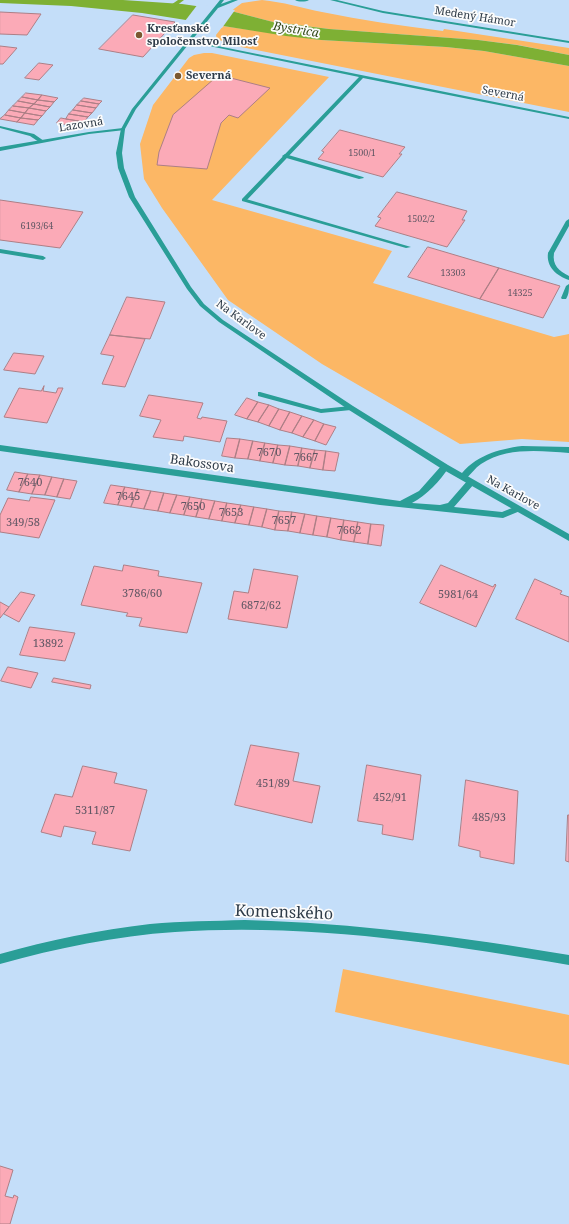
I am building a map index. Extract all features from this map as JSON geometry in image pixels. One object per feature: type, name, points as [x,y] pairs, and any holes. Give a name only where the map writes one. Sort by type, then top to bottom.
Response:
[{"type":"street","name":"Na Karlove","points":[[222,0],[134,109],[123,129],[119,153],[121,168],[132,197],[189,288],[202,304],[221,321],[351,408],[463,478],[569,538]]},
{"type":"street","points":[[217,7],[236,0]]},
{"type":"street","points":[[297,0],[307,0]]},
{"type":"street","name":"Medený Hámor","points":[[332,0],[383,12],[569,42]]},
{"type":"street","name":"Severná","points":[[190,41],[569,118]]},
{"type":"street","points":[[362,76],[244,200],[408,246]]},
{"type":"street","points":[[0,127],[32,135],[41,141]]},
{"type":"street","name":"Lazovná","points":[[0,149],[89,132],[123,129]]},
{"type":"street","points":[[285,156],[361,178]]},
{"type":"street","points":[[569,221],[549,258],[551,265],[557,272],[569,278]]},
{"type":"street","points":[[0,252],[43,258]]},
{"type":"street","points":[[564,298],[569,286]]},
{"type":"street","points":[[260,394],[321,411],[351,408]]},
{"type":"street","name":"Bakossova","points":[[0,448],[439,508],[504,515],[517,509]]},
{"type":"street","points":[[463,478],[478,463],[497,454],[535,448],[569,450]]},
{"type":"street","points":[[400,503],[412,500],[425,490],[445,467]]},
{"type":"street","points":[[439,508],[450,506],[471,482]]},
{"type":"street","name":"Komenského","points":[[0,959],[31,950],[122,933],[198,926],[263,926],[379,932],[475,944],[569,960]]},
{"type":"shaded area","points":[[262,0],[382,23],[443,31],[444,29],[569,48],[569,55],[518,45],[478,40],[329,29],[273,22],[231,11],[242,3]]},
{"type":"shaded area","points":[[223,26],[321,40],[446,47],[484,51],[569,66],[569,112],[231,45],[217,39],[216,35]]},
{"type":"shaded area","points":[[212,53],[329,77],[212,200],[392,251],[373,283],[554,337],[569,334],[569,442],[522,439],[460,444],[322,364],[228,300],[162,208],[144,179],[140,144],[153,105],[189,58],[194,55]]},
{"type":"shaded area","points":[[343,969],[569,1015],[569,1065],[335,1012]]},
{"type":"water","name":"Bystrica","points":[[0,0],[123,0],[182,4],[231,11],[273,22],[329,29],[478,40],[517,45],[569,55],[569,66],[484,51],[446,47],[321,40],[286,36],[142,13],[71,6],[0,3]]},
{"type":"pier","points":[[198,4],[235,10],[222,28],[185,21]]},
{"type":"building","points":[[0,12],[41,14],[27,35],[0,34]]},
{"type":"building","points":[[133,15],[175,22],[143,57],[99,49]]},
{"type":"building","points":[[0,46],[17,48],[3,64],[0,64]]},
{"type":"building","points":[[39,63],[53,65],[39,80],[25,78]]},
{"type":"building","points":[[219,75],[270,88],[238,118],[229,115],[221,123],[207,169],[157,165],[159,152],[173,115]]},
{"type":"building","points":[[26,93],[42,95],[38,100],[22,97]]},
{"type":"building","points":[[42,95],[58,98],[54,102],[38,100]]},
{"type":"building","points":[[22,97],[38,100],[34,104],[18,101]]},
{"type":"building","points":[[84,98],[102,101],[99,104],[81,101]]},
{"type":"building","points":[[38,100],[54,102],[50,107],[34,104]]},
{"type":"building","points":[[18,101],[34,104],[29,108],[13,106]]},
{"type":"building","points":[[81,101],[99,104],[96,108],[77,105]]},
{"type":"building","points":[[34,104],[50,107],[46,111],[29,108]]},
{"type":"building","points":[[77,105],[96,108],[92,113],[73,110]]},
{"type":"building","points":[[13,106],[29,108],[25,113],[9,110]]},
{"type":"building","points":[[29,108],[46,111],[42,116],[25,113]]},
{"type":"building","points":[[9,110],[25,113],[21,118],[5,115]]},
{"type":"building","points":[[73,110],[92,113],[88,117],[69,114]]},
{"type":"building","points":[[25,113],[42,116],[38,120],[21,118]]},
{"type":"building","points":[[69,114],[88,117],[84,122],[66,119]]},
{"type":"building","points":[[5,115],[21,118],[17,122],[0,119]]},
{"type":"building","points":[[21,118],[38,120],[34,125],[17,122]]},
{"type":"building","points":[[61,118],[79,121],[75,126],[57,123]]},
{"type":"building","points":[[340,130],[405,147],[399,154],[402,154],[383,177],[318,159],[324,152],[322,151]]},
{"type":"building","points":[[397,192],[467,211],[462,220],[465,220],[447,247],[375,226],[381,218],[378,217]]},
{"type":"building","points":[[0,200],[83,212],[60,248],[0,240]]},
{"type":"building","points":[[428,247],[499,268],[480,299],[408,277]]},
{"type":"building","points":[[499,268],[560,286],[543,318],[480,299]]},
{"type":"building","points":[[127,297],[165,302],[150,339],[110,335]]},
{"type":"building","points":[[110,335],[145,339],[125,387],[102,384],[114,356],[101,354]]},
{"type":"building","points":[[14,353],[44,356],[35,374],[4,370]]},
{"type":"building","points":[[44,386],[43,391],[56,393],[58,388],[63,388],[47,423],[4,417],[19,388],[41,391]]},
{"type":"building","points":[[149,395],[203,403],[197,418],[201,419],[202,417],[227,421],[220,442],[184,436],[183,441],[153,437],[161,420],[140,416]]},
{"type":"building","points":[[247,398],[258,402],[247,419],[235,415]]},
{"type":"building","points":[[258,402],[269,405],[258,422],[247,419]]},
{"type":"building","points":[[269,405],[279,409],[269,426],[258,422]]},
{"type":"building","points":[[279,409],[290,412],[280,430],[269,426]]},
{"type":"building","points":[[290,412],[302,416],[292,433],[280,430]]},
{"type":"building","points":[[302,416],[314,420],[303,437],[292,433]]},
{"type":"building","points":[[314,420],[324,424],[315,441],[303,437]]},
{"type":"building","points":[[324,424],[336,427],[326,445],[315,441]]},
{"type":"building","points":[[227,438],[240,439],[235,458],[222,456]]},
{"type":"building","points":[[240,439],[253,441],[248,459],[235,458]]},
{"type":"building","points":[[253,441],[265,443],[260,461],[248,459]]},
{"type":"building","points":[[265,443],[278,445],[273,463],[260,461]]},
{"type":"building","points":[[278,445],[290,446],[285,465],[273,463]]},
{"type":"building","points":[[290,446],[302,448],[298,466],[285,465]]},
{"type":"building","points":[[302,448],[315,450],[310,468],[298,466]]},
{"type":"building","points":[[315,450],[326,451],[323,470],[310,468]]},
{"type":"building","points":[[326,451],[339,453],[335,471],[323,470]]},
{"type":"building","points":[[15,472],[28,474],[19,492],[7,490]]},
{"type":"building","points":[[28,474],[40,475],[32,494],[19,492]]},
{"type":"building","points":[[40,475],[52,477],[45,495],[32,494]]},
{"type":"building","points":[[52,477],[64,479],[57,497],[45,495]]},
{"type":"building","points":[[64,479],[77,481],[70,499],[57,497]]},
{"type":"building","points":[[111,485],[125,487],[118,505],[104,503]]},
{"type":"building","points":[[125,487],[138,489],[131,507],[118,505]]},
{"type":"building","points":[[138,489],[151,491],[144,509],[131,507]]},
{"type":"building","points":[[151,491],[164,493],[158,511],[144,509]]},
{"type":"building","points":[[164,493],[177,495],[170,513],[158,511]]},
{"type":"building","points":[[177,495],[190,497],[184,515],[170,513]]},
{"type":"building","points":[[31,497],[55,500],[39,538],[0,532],[0,515],[8,498],[29,501]]},
{"type":"building","points":[[190,497],[202,499],[196,517],[184,515]]},
{"type":"building","points":[[202,499],[215,501],[209,519],[196,517]]},
{"type":"building","points":[[215,501],[227,503],[222,521],[209,519]]},
{"type":"building","points":[[227,503],[241,505],[235,523],[222,521]]},
{"type":"building","points":[[241,505],[254,507],[249,525],[235,523]]},
{"type":"building","points":[[254,507],[267,509],[262,527],[249,525]]},
{"type":"building","points":[[267,509],[279,511],[275,530],[262,527]]},
{"type":"building","points":[[279,511],[292,512],[288,531],[275,530]]},
{"type":"building","points":[[292,512],[305,514],[300,533],[288,531]]},
{"type":"building","points":[[305,514],[317,516],[313,535],[300,533]]},
{"type":"building","points":[[317,516],[331,518],[327,537],[313,535]]},
{"type":"building","points":[[331,518],[344,520],[341,540],[327,537]]},
{"type":"building","points":[[344,520],[358,522],[354,542],[341,540]]},
{"type":"building","points":[[358,522],[371,524],[368,544],[354,542]]},
{"type":"building","points":[[371,524],[384,525],[381,546],[368,544]]},
{"type":"building","points":[[124,565],[159,571],[158,576],[202,583],[187,633],[139,626],[142,618],[126,616],[128,613],[81,605],[94,566],[122,571]]},
{"type":"building","points":[[441,565],[493,587],[495,584],[496,585],[476,627],[420,603]]},
{"type":"building","points":[[254,569],[298,576],[287,628],[228,619],[234,591],[248,593]]},
{"type":"building","points":[[535,579],[562,591],[560,594],[569,597],[569,642],[516,619]]},
{"type":"building","points":[[21,592],[35,595],[19,622],[4,614]]},
{"type":"building","points":[[0,602],[9,607],[0,618]]},
{"type":"building","points":[[30,627],[75,633],[65,661],[20,655]]},
{"type":"building","points":[[8,667],[38,673],[31,688],[1,681]]},
{"type":"building","points":[[54,678],[91,685],[90,689],[52,682]]},
{"type":"building","points":[[251,745],[299,753],[293,781],[320,786],[312,823],[235,805]]},
{"type":"building","points":[[367,765],[421,775],[413,840],[382,834],[383,825],[358,821]]},
{"type":"building","points":[[83,766],[117,773],[114,783],[147,790],[130,851],[92,844],[96,832],[64,826],[61,837],[41,832],[55,794],[72,797]]},
{"type":"building","points":[[466,780],[518,791],[514,864],[480,857],[480,851],[459,846]]},
{"type":"building","points":[[569,815],[569,862],[566,861]]},
{"type":"building","points":[[0,1166],[13,1170],[5,1196],[13,1198],[14,1195],[18,1197],[10,1224],[0,1224]]},
{"type":"waterway","points":[[170,8],[181,0]]},
{"type":"place","name":"Kresťanské spoločenstvo Milosť","points":[[139,35]]},
{"type":"place","name":"Severná","points":[[178,76]]}]
